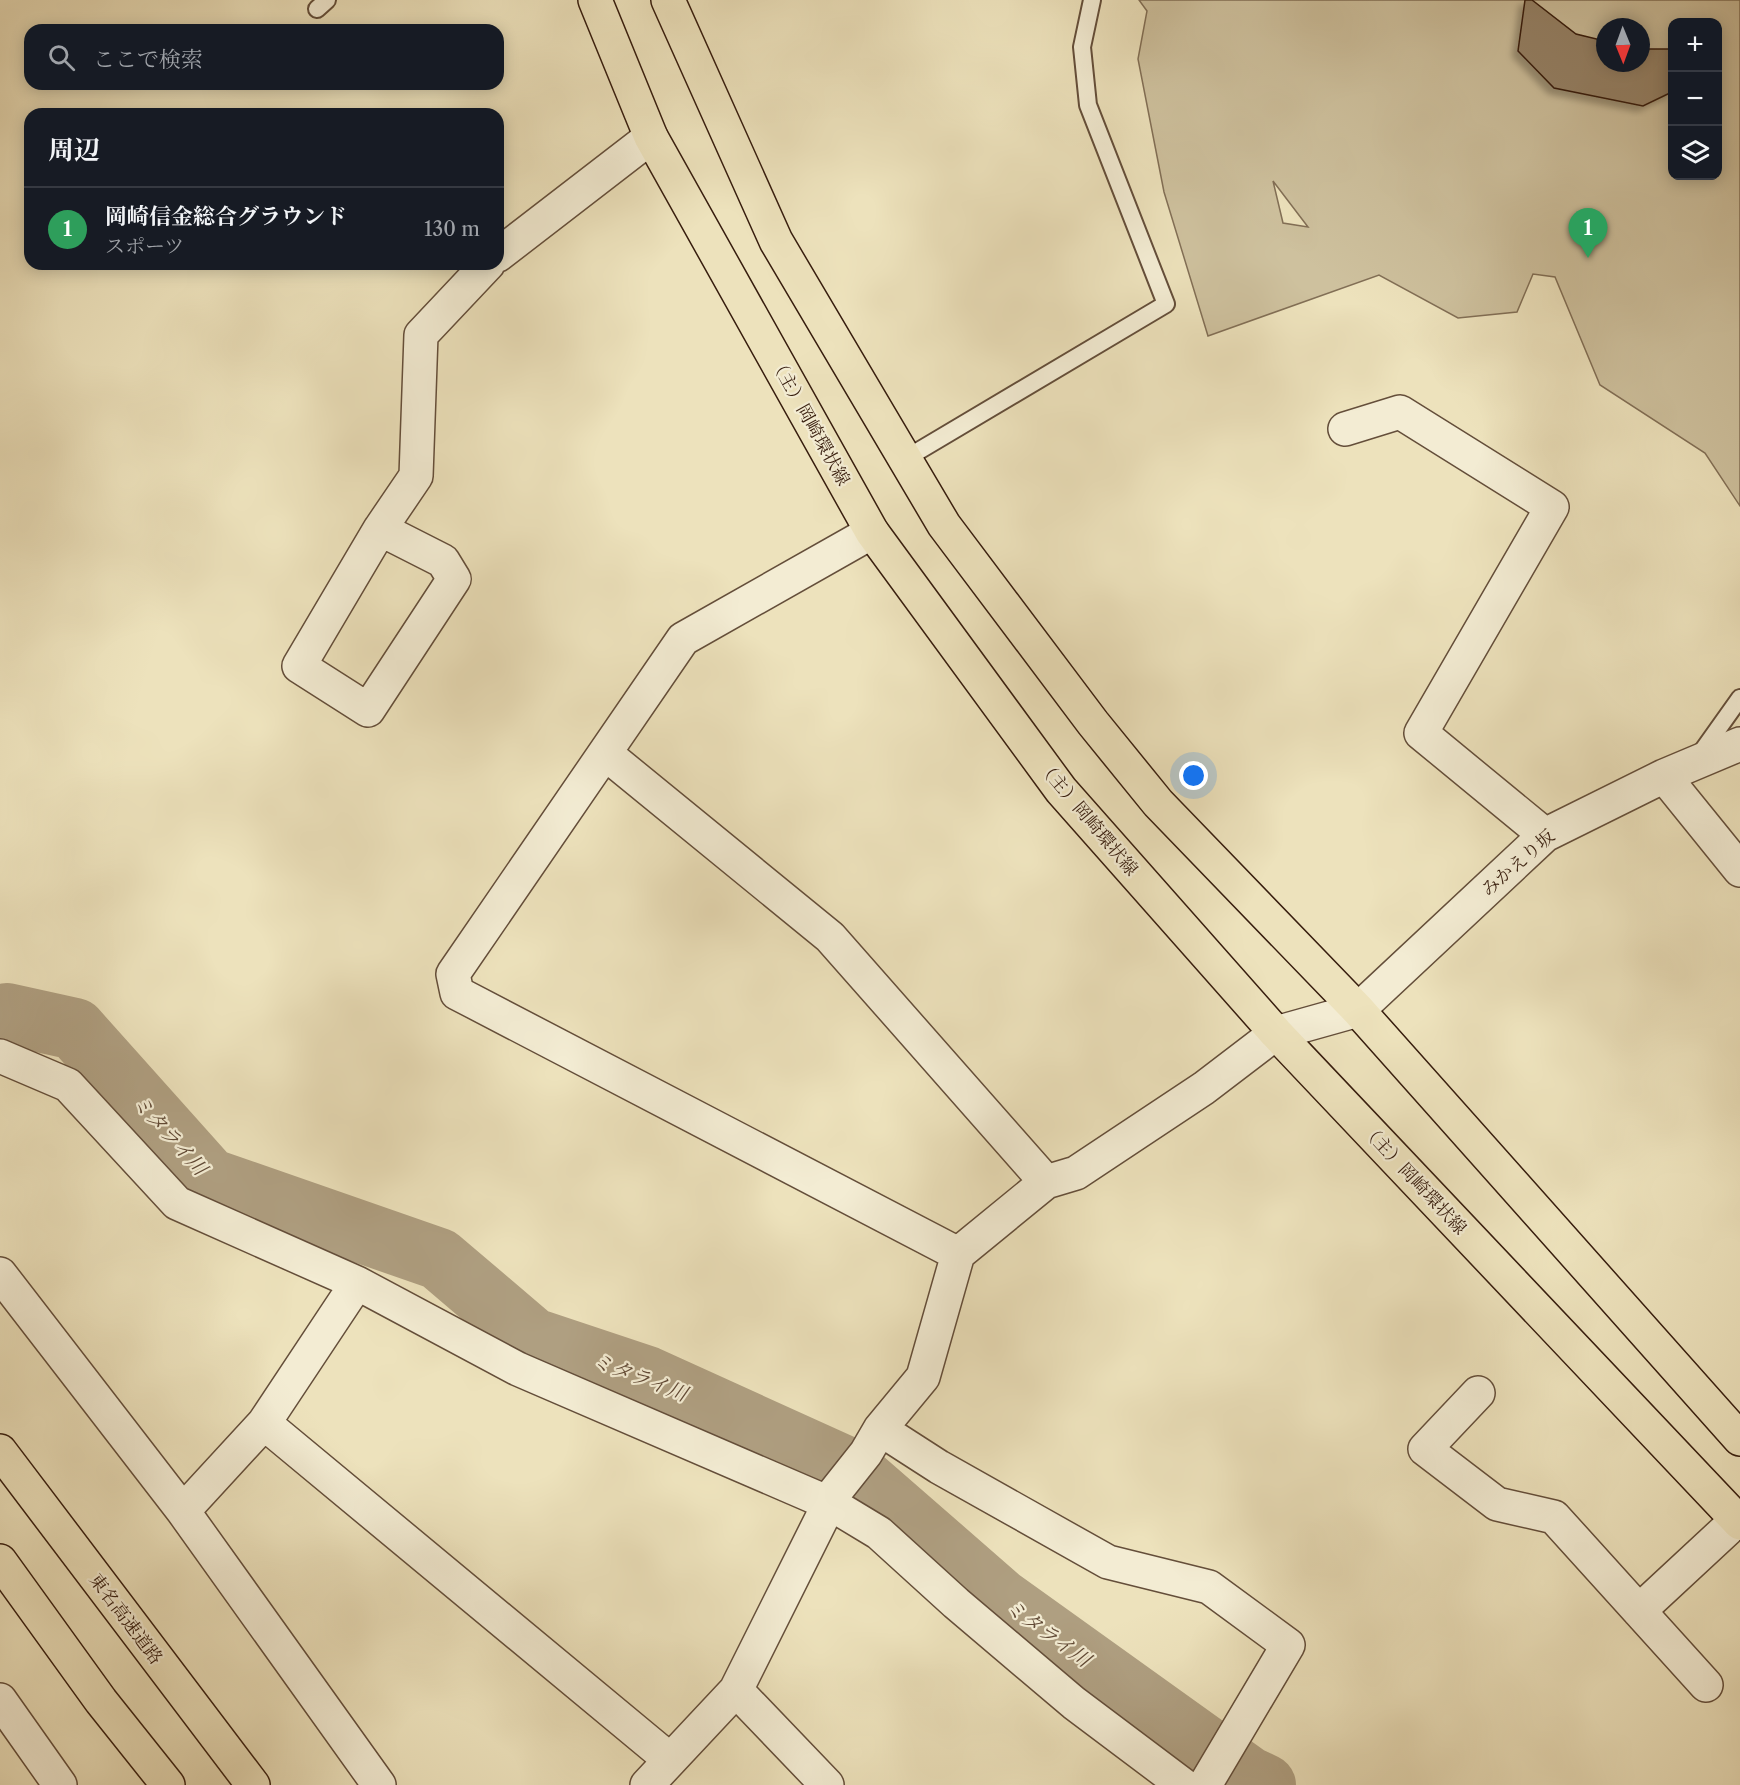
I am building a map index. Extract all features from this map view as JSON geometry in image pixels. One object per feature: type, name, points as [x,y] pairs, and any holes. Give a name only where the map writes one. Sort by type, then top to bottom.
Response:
[{"type":"main road","name":"（主）岡崎環状線","points":[[595,0],[651,137],[872,532],[1061,790],[1276,1033],[1738,1521]]},
{"type":"main road","points":[[668,0],[776,241],[944,525],[1093,723],[1158,803],[1358,1010],[1740,1439]]},
{"type":"main road","name":"東名高速道路","points":[[0,1451],[253,1785]]},
{"type":"main road","points":[[0,1561],[101,1701],[168,1785]]},
{"type":"street","points":[[504,250],[651,137]]},
{"type":"street","points":[[380,529],[443,561],[454,579],[368,710],[299,666],[380,529],[416,476],[421,335],[482,270]]},
{"type":"street","points":[[1345,429],[1400,412],[1552,507],[1421,733],[1545,836]]},
{"type":"street","points":[[872,532],[683,639],[453,974],[457,993],[958,1254]]},
{"type":"street","name":"みかえり坂","points":[[1358,1010],[1545,836],[1678,770],[1740,744]]},
{"type":"street","points":[[606,754],[830,937],[1046,1182]]},
{"type":"street","points":[[1678,770],[1740,870]]},
{"type":"street","points":[[647,1785],[736,1690],[833,1498],[873,1441],[923,1377],[958,1254],[1046,1182],[1076,1173],[1204,1088],[1276,1033],[1358,1010]]},
{"type":"street","points":[[0,1056],[68,1085],[177,1203],[357,1283],[518,1369],[833,1498],[879,1533],[956,1603],[1074,1703],[1183,1785]]},
{"type":"street","points":[[0,1274],[183,1511],[379,1785]]},
{"type":"street","points":[[183,1511],[264,1423],[357,1283]]},
{"type":"street","points":[[1478,1393],[1425,1449],[1497,1504],[1554,1517],[1706,1685]]},
{"type":"street","points":[[264,1423],[669,1759]]},
{"type":"street","points":[[873,1441],[939,1467],[1108,1562],[1209,1587],[1288,1645],[1205,1785]]},
{"type":"street","points":[[1639,1611],[1738,1521]]},
{"type":"street","points":[[736,1690],[827,1785]]},
{"type":"street","points":[[0,1700],[60,1785]]},
{"type":"lane","points":[[905,459],[1166,304],[1088,105],[1082,46],[1092,0]]},
{"type":"lane","points":[[1678,770],[1740,698]]},
{"type":"shaded area","points":[[1139,0],[1740,0],[1740,506],[1705,453],[1600,385],[1555,277],[1533,274],[1517,312],[1458,318],[1379,275],[1208,336],[1164,192],[1138,59],[1147,11]],"holes":[[[1273,181],[1308,227],[1283,223]]]},
{"type":"building","points":[[1525,0],[1532,0],[1576,34],[1596,39],[1596,72],[1650,72],[1650,49],[1668,49],[1668,94],[1643,106],[1554,88],[1518,51]]},
{"type":"waterway","name":"ミタライ川","points":[[0,1013],[7,1014]]},
{"type":"waterway","name":"ミタライ川","points":[[7,1014],[75,1029],[209,1179],[439,1259],[533,1339],[647,1377],[852,1470],[1001,1600],[1248,1777],[1265,1785]]},
{"type":"place","name":"岡崎信金総合グラウンド","points":[[1588,258]]}]
